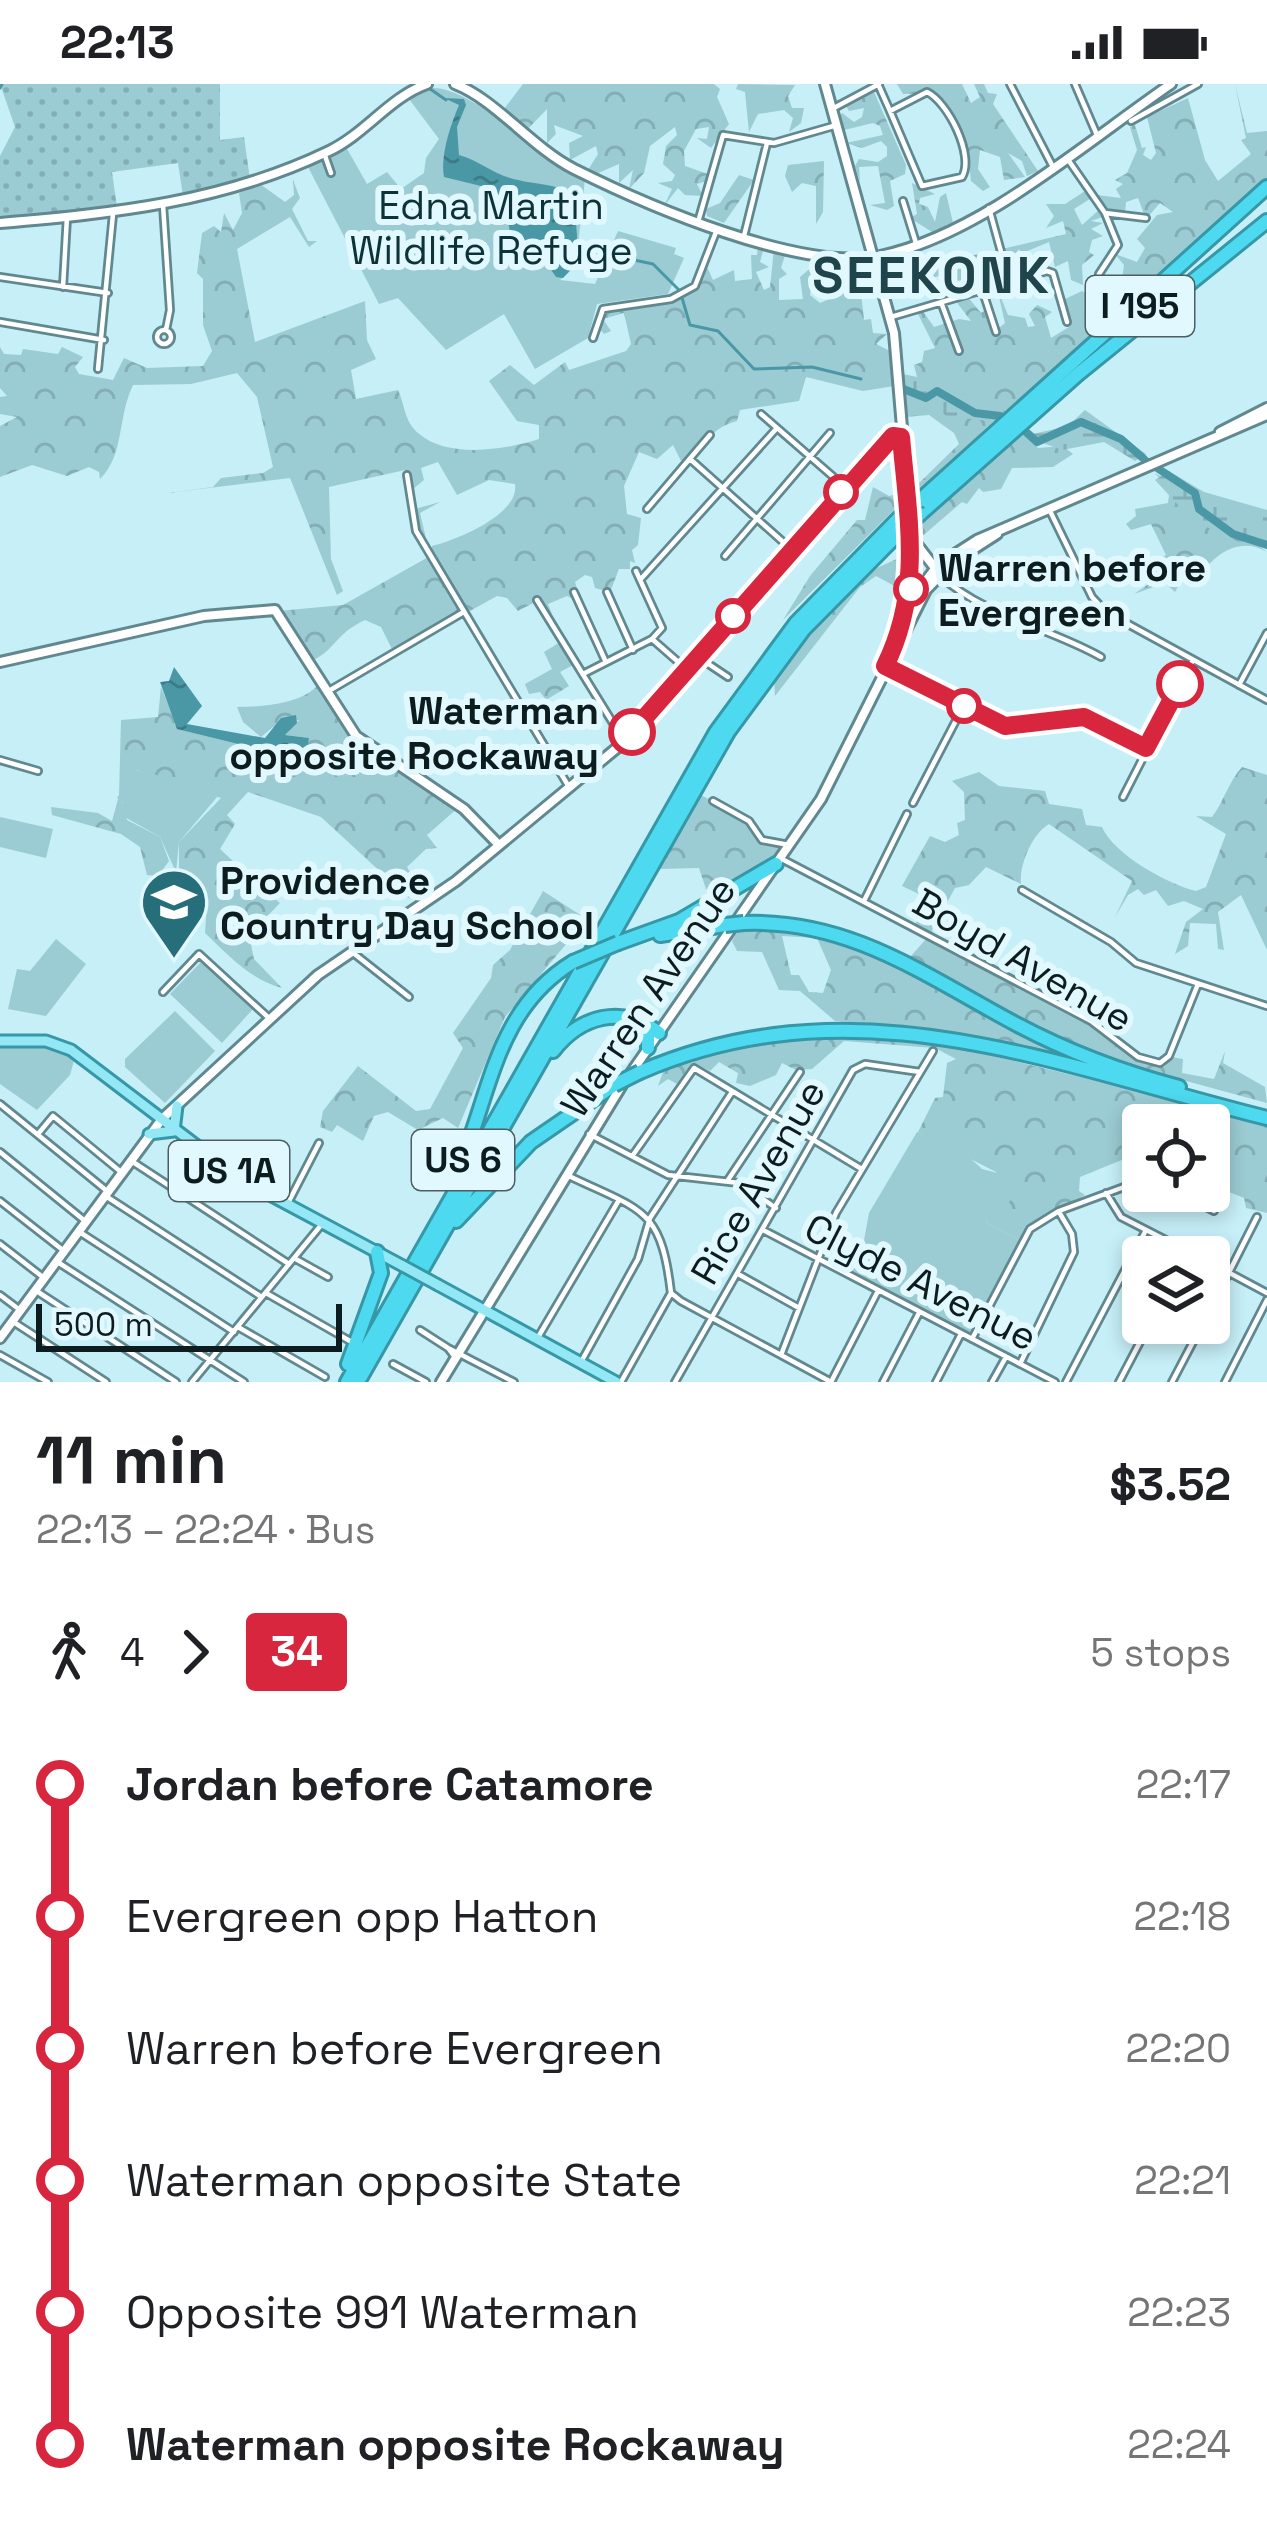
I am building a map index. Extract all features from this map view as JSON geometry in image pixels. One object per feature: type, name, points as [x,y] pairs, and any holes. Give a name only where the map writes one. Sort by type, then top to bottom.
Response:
[{"type":"highway","name":"I 195","points":[[360,1382],[745,706],[804,628],[919,508],[1267,188]]},
{"type":"highway","name":"I 195","points":[[1014,423],[1267,223]]},
{"type":"highway","name":"I 195","points":[[343,1382],[404,1264],[728,713],[806,611],[904,526]]},
{"type":"highway","name":"US 6","points":[[404,1264],[461,1163],[510,1024],[538,988],[573,962],[679,921],[778,861]]},
{"type":"highway","points":[[618,943],[743,923],[803,926],[860,940],[1081,1054],[1267,1114]]},
{"type":"highway","points":[[526,1085],[580,1024],[604,1017],[632,1019],[659,1033]]},
{"type":"highway","points":[[632,1019],[647,1032],[648,1048]]},
{"type":"highway","points":[[430,1256],[508,1162],[560,1119],[640,1072],[761,1034],[880,1028],[947,1038],[1267,1114]]},
{"type":"highway","points":[[343,1382],[382,1266],[377,1252]]},
{"type":"highway","points":[[376,1288],[386,1267],[404,1264]]},
{"type":"main road","points":[[0,224],[163,206],[247,186],[324,153],[427,84]]},
{"type":"main road","points":[[455,84],[551,156],[631,197],[716,229],[836,256],[876,256],[916,243],[989,208],[1096,135],[1132,118],[1171,84]]},
{"type":"main road","points":[[825,84],[891,317],[900,388],[904,526],[912,548],[935,571]]},
{"type":"main road","points":[[0,1338],[160,1120],[352,952],[499,845],[624,741],[886,440],[900,407]]},
{"type":"main road","name":"US 6","points":[[935,571],[963,547],[1267,412]]},
{"type":"main road","points":[[886,440],[901,437]]},
{"type":"main road","points":[[904,526],[935,571]]},
{"type":"main road","name":"US 6","points":[[935,571],[997,534]]},
{"type":"main road","points":[[922,556],[936,557],[963,547]]},
{"type":"main road","points":[[903,622],[912,548]]},
{"type":"main road","name":"Warren Avenue","points":[[897,641],[903,622],[935,571]]},
{"type":"main road","name":"Warren Avenue","points":[[441,1382],[589,1134],[824,793],[935,571]]},
{"type":"main road","points":[[0,662],[204,616],[267,609],[284,619],[364,744],[464,809],[499,845]]},
{"type":"main road","name":"US 1A","points":[[0,1041],[64,1046],[174,1131],[287,1204],[486,1312]]},
{"type":"main road","points":[[148,1134],[174,1131],[177,1106]]},
{"type":"main road","points":[[486,1312],[619,1382]]},
{"type":"street","points":[[832,109],[879,84],[890,111],[922,186],[962,177],[967,155],[933,93],[921,94],[890,111]]},
{"type":"street","points":[[1010,84],[1052,166]]},
{"type":"street","points":[[1075,84],[1096,135]]},
{"type":"street","points":[[1132,118],[1198,84]]},
{"type":"street","points":[[698,222],[726,134],[767,143],[837,125]]},
{"type":"street","points":[[744,236],[767,143]]},
{"type":"street","points":[[324,153],[331,173]]},
{"type":"street","points":[[1066,156],[1106,213],[1118,245],[1099,274]]},
{"type":"street","points":[[903,201],[916,243]]},
{"type":"street","points":[[163,206],[170,310],[166,330]]},
{"type":"street","points":[[989,208],[1009,281]]},
{"type":"street","points":[[98,369],[113,213]]},
{"type":"street","points":[[1106,213],[1146,218]]},
{"type":"street","points":[[63,287],[67,217]]},
{"type":"street","points":[[593,338],[603,308],[681,295],[700,278],[716,229]]},
{"type":"street","points":[[891,317],[1053,272],[1067,322]]},
{"type":"street","points":[[0,277],[108,293]]},
{"type":"street","points":[[982,290],[996,332]]},
{"type":"street","points":[[941,302],[959,351]]},
{"type":"street","points":[[0,322],[104,340]]},
{"type":"street","points":[[761,414],[845,487]]},
{"type":"street","points":[[640,580],[777,428]]},
{"type":"street","points":[[725,556],[830,433]]},
{"type":"street","points":[[647,508],[710,435]]},
{"type":"street","points":[[690,459],[791,548]]},
{"type":"street","points":[[406,475],[416,531],[569,787]]},
{"type":"street","points":[[1050,511],[1098,605],[1267,700]]},
{"type":"street","points":[[583,674],[652,639],[662,628],[636,571]]},
{"type":"street","points":[[935,571],[961,593],[1011,619],[1101,657]]},
{"type":"street","points":[[574,592],[605,660]]},
{"type":"street","points":[[607,592],[633,650]]},
{"type":"street","points":[[537,600],[624,741]]},
{"type":"street","points":[[327,692],[464,611]]},
{"type":"street","points":[[1240,685],[1267,633]]},
{"type":"street","points":[[652,639],[686,669]]},
{"type":"street","points":[[1257,653],[1266,658]]},
{"type":"street","points":[[698,656],[728,677]]},
{"type":"street","points":[[1123,797],[1193,660]]},
{"type":"street","points":[[884,668],[1005,726],[1084,717],[1146,748]]},
{"type":"street","points":[[913,803],[964,706]]},
{"type":"street","points":[[0,760],[38,771]]},
{"type":"street","points":[[713,801],[749,821],[762,840],[790,844]]},
{"type":"street","points":[[864,901],[908,814]]},
{"type":"street","name":"Boyd Avenue","points":[[778,861],[864,901],[1091,1022],[1153,1063],[1169,1056],[1198,984]]},
{"type":"street","points":[[1022,890],[1117,945],[1136,963],[1267,1006]]},
{"type":"street","points":[[352,952],[409,997]]},
{"type":"street","points":[[164,992],[199,954],[271,1019]]},
{"type":"street","points":[[781,1355],[817,1261],[861,1169],[933,1052]]},
{"type":"street","name":"Rice Avenue","points":[[676,1382],[859,1065],[920,1072]]},
{"type":"street","points":[[633,1155],[691,1072],[705,1073],[769,1118],[861,1169]]},
{"type":"street","points":[[728,1180],[800,1072]]},
{"type":"street","points":[[581,1362],[638,1259],[650,1218],[732,1092]]},
{"type":"street","points":[[0,1104],[106,1193],[264,1295],[350,1341]]},
{"type":"street","points":[[38,1134],[53,1116],[121,1172]]},
{"type":"street","points":[[589,1134],[675,1176],[728,1180],[776,1208]]},
{"type":"street","points":[[287,1204],[320,1143]]},
{"type":"street","points":[[0,1152],[85,1221]]},
{"type":"street","points":[[130,1160],[292,1261],[328,1277]]},
{"type":"street","points":[[567,1175],[650,1218],[665,1245],[671,1293],[619,1382]]},
{"type":"street","points":[[972,1339],[1030,1229],[1059,1211],[1122,1187]]},
{"type":"street","points":[[1106,1193],[1115,1211],[1157,1236]]},
{"type":"street","points":[[537,1339],[619,1200]]},
{"type":"street","points":[[0,1201],[64,1251]]},
{"type":"street","points":[[1020,1364],[1074,1252],[1072,1234],[1059,1211]]},
{"type":"street","points":[[1230,1269],[1257,1216]]},
{"type":"street","points":[[192,1382],[323,1223]]},
{"type":"street","points":[[1066,1382],[1146,1229]]},
{"type":"street","name":"Clyde Avenue","points":[[763,1230],[1055,1382]]},
{"type":"street","points":[[78,1231],[236,1329],[325,1377]]},
{"type":"street","points":[[0,1244],[44,1278]]},
{"type":"street","points":[[56,1261],[244,1382]]},
{"type":"street","points":[[738,1274],[799,1308]]},
{"type":"street","points":[[1225,1382],[1267,1296],[1230,1274]]},
{"type":"street","points":[[35,1290],[176,1382]]},
{"type":"street","points":[[671,1293],[831,1382],[878,1290]]},
{"type":"street","points":[[0,1295],[20,1310]]},
{"type":"street","points":[[883,1382],[920,1312]]},
{"type":"street","points":[[12,1321],[106,1382]]},
{"type":"street","points":[[420,1330],[458,1356],[514,1382]]},
{"type":"street","points":[[936,1382],[962,1334]]},
{"type":"street","points":[[1119,1382],[1139,1344]]},
{"type":"street","points":[[1172,1382],[1192,1344]]},
{"type":"street","points":[[0,1355],[48,1382]]},
{"type":"street","points":[[992,1382],[1006,1357]]},
{"type":"street","points":[[393,1364],[426,1382]]},
{"type":"green space","points":[[0,84],[220,84],[220,140],[244,137],[250,179],[183,196],[178,163],[112,172],[117,207],[0,218],[0,156],[15,127]]},
{"type":"green space","points":[[523,84],[714,84],[720,89],[717,97],[729,124],[711,148],[697,138],[707,139],[709,127],[696,129],[684,151],[685,166],[708,174],[707,181],[697,184],[703,196],[685,195],[678,188],[664,206],[672,189],[658,183],[672,181],[675,175],[663,164],[666,146],[677,135],[675,127],[650,146],[644,173],[629,189],[633,170],[619,183],[619,164],[596,174],[588,170],[598,154],[596,146],[570,160],[569,143],[583,136],[554,125],[556,134],[547,143],[547,109],[525,132],[490,102],[504,109]]},
{"type":"green space","points":[[738,84],[795,85],[788,96],[792,108],[804,108],[801,123],[789,132],[793,118],[784,110],[758,114],[749,132],[745,92],[736,89]]},
{"type":"green space","points":[[897,84],[962,84],[971,103],[980,97],[974,84],[984,84],[988,93],[997,94],[993,104],[1038,171],[1027,176],[1022,161],[1008,153],[1025,177],[1004,180],[1000,157],[980,150],[978,169],[990,187],[983,191],[971,181],[968,154],[936,93],[903,94]]},
{"type":"green space","points":[[1235,84],[1247,133],[1267,131],[1267,178],[1015,409],[1002,413],[921,490],[912,490],[959,444],[954,433],[929,415],[905,417],[903,374],[917,377],[914,365],[922,362],[924,351],[935,348],[917,312],[922,310],[934,327],[959,319],[971,321],[955,300],[967,296],[981,313],[992,305],[999,328],[1005,323],[997,288],[1008,315],[1025,318],[1028,327],[1035,326],[1029,314],[1037,305],[1052,312],[1045,317],[1051,338],[1069,327],[1063,300],[1082,291],[1093,299],[1122,279],[1124,265],[1115,254],[1137,262],[1145,248],[1137,239],[1157,215],[1173,212],[1160,203],[1146,219],[1138,198],[1126,202],[1125,213],[1107,210],[1097,195],[1121,198],[1116,189],[1123,184],[1115,180],[1127,173],[1137,150],[1130,127],[1135,125],[1142,148],[1146,147],[1143,155],[1151,160],[1156,153],[1147,117],[1188,98],[1205,160],[1218,181],[1251,154],[1241,140],[1246,138]]},
{"type":"green space","name":"Edna Martin Wildlife Refuge","points":[[432,88],[466,98],[585,178],[576,266],[560,280],[595,284],[618,231],[676,248],[674,254],[684,258],[668,294],[597,304],[588,338],[535,369],[504,314],[446,350],[398,298],[379,304],[307,165],[346,147],[367,184],[387,172],[401,189],[424,173],[426,158],[439,139],[409,99]]},
{"type":"green space","points":[[874,92],[906,165],[905,174],[890,181],[894,206],[887,210],[870,205],[885,203],[878,166],[859,167],[860,182],[855,166],[859,159],[878,162],[887,156],[887,147],[881,141],[862,148],[846,143],[883,135],[880,126],[873,123],[840,131],[838,117],[842,113],[854,122],[862,117],[864,108],[849,111],[846,106]]},
{"type":"green space","points":[[824,161],[823,212],[816,224],[816,186],[802,183],[792,192],[785,176],[788,165]]},
{"type":"green space","points":[[739,175],[754,180],[724,223],[707,216],[706,209],[720,203]]},
{"type":"green space","points":[[293,180],[300,198],[292,209],[308,241],[317,241],[309,247],[290,217],[237,249],[255,342],[365,301],[367,340],[376,359],[351,370],[356,399],[398,390],[413,428],[444,446],[493,449],[539,439],[539,425],[517,421],[489,381],[510,365],[534,385],[565,362],[569,370],[626,351],[631,344],[624,313],[603,319],[611,331],[604,334],[599,328],[603,313],[676,297],[699,281],[707,267],[713,280],[734,270],[735,281],[752,279],[751,255],[757,255],[758,246],[764,247],[760,262],[769,267],[756,272],[764,290],[770,287],[774,249],[786,252],[781,268],[787,274],[779,279],[779,300],[803,299],[800,277],[814,265],[810,295],[820,303],[841,294],[846,286],[861,292],[864,320],[871,319],[873,333],[887,334],[876,344],[892,352],[894,386],[863,391],[806,377],[799,401],[740,410],[737,421],[718,430],[681,461],[673,445],[657,459],[639,452],[624,486],[627,514],[641,518],[638,545],[632,550],[635,563],[630,561],[630,569],[619,569],[610,592],[595,588],[592,577],[585,575],[575,582],[582,604],[567,596],[548,604],[560,634],[537,601],[518,611],[507,598],[497,596],[394,653],[381,627],[365,620],[309,662],[278,611],[343,605],[432,555],[432,546],[471,532],[498,515],[508,506],[515,484],[489,480],[457,495],[438,462],[421,468],[424,480],[413,489],[415,509],[440,502],[420,513],[427,543],[407,502],[405,470],[329,487],[331,559],[343,591],[337,595],[290,478],[167,493],[213,487],[221,478],[263,473],[273,467],[257,397],[237,373],[191,384],[133,385],[117,447],[100,479],[99,472],[89,467],[67,476],[32,465],[0,477],[0,426],[17,417],[0,414],[0,397],[7,396],[0,388],[0,347],[4,354],[21,355],[23,349],[58,354],[62,347],[83,357],[75,367],[79,374],[113,380],[124,358],[147,368],[203,366],[212,351],[203,325],[203,279],[197,273],[202,233],[214,226],[221,232],[224,213],[233,230],[242,213],[239,193],[260,184],[285,202],[294,195]]},
{"type":"green space","points":[[912,183],[935,194],[920,198],[919,204],[928,207],[935,222],[940,197],[946,193],[953,223],[932,232],[910,218],[917,214]]},
{"type":"green space","points":[[1085,191],[1093,197],[1074,209],[1082,225],[1100,209],[1105,216],[1091,221],[1103,223],[1091,229],[1103,236],[1092,240],[1089,252],[1094,255],[1082,265],[1083,285],[1071,280],[1068,261],[1055,267],[1049,242],[1025,252],[1030,273],[1019,249],[1006,267],[1002,249],[1066,234],[1063,221],[1046,228],[1054,216],[1046,204],[1065,204]]},
{"type":"green space","points":[[980,254],[995,262],[995,272],[957,281],[948,277],[946,289],[940,276],[919,280],[917,270],[927,268],[930,259],[939,269],[951,259]]},
{"type":"green space","points":[[927,380],[1010,413],[997,422],[946,416],[929,398],[906,392],[907,382]]},
{"type":"green space","points":[[1085,410],[1146,454],[1135,461],[1104,442],[1062,450],[1024,436],[1068,426]]},
{"type":"green space","points":[[1027,428],[1038,448],[1063,446],[1073,454],[1053,467],[1012,468],[1001,489],[983,492],[979,488],[967,504],[962,502],[919,539],[916,525]]},
{"type":"green space","points":[[1169,471],[1204,492],[1267,510],[1267,546],[1241,543],[1192,520],[1155,480]]},
{"type":"green space","points":[[1154,473],[1267,552],[1247,546],[1227,550],[1197,581],[1184,576],[1175,592],[1165,583],[1134,594],[1153,581],[1150,565],[1166,555],[1151,524],[1131,530],[1126,524],[1136,516],[1135,509],[1168,503],[1170,487]]},
{"type":"green space","points":[[873,487],[889,496],[902,493],[902,502],[783,620],[810,576],[857,520],[865,520]]},
{"type":"green space","points":[[901,557],[902,590],[876,576],[860,587],[775,696],[774,677],[859,576]]},
{"type":"green space","points":[[562,641],[575,664],[560,672],[569,686],[546,700],[540,692],[529,694],[525,684],[552,669],[544,652]]},
{"type":"green space","points":[[161,687],[178,729],[305,761],[309,738],[285,735],[299,720],[273,727],[261,737],[243,722],[237,707],[290,701],[316,687],[327,691],[354,734],[459,807],[427,835],[437,848],[426,849],[407,867],[418,886],[408,893],[410,899],[321,817],[248,792],[227,815],[235,824],[220,849],[246,873],[258,871],[262,888],[280,903],[249,935],[254,959],[282,988],[231,958],[205,933],[207,904],[191,889],[179,899],[179,842],[221,798],[136,770],[119,796],[121,720],[158,717]]},
{"type":"green space","points":[[1242,767],[1267,775],[1267,950],[1241,895],[1218,912],[1224,950],[1218,949],[1216,924],[1190,923],[1188,946],[1175,954],[1186,922],[1203,909],[1184,901],[1168,906],[1156,890],[1144,895],[1138,889],[1128,895],[1115,917],[1132,881],[1049,824],[1028,851],[1021,884],[986,867],[969,885],[955,888],[932,930],[934,938],[1088,1022],[1139,1062],[1164,1067],[1172,1057],[1183,1059],[1182,1073],[1214,1079],[1225,1051],[1223,1063],[1265,1087],[1267,1103],[1109,1060],[1012,1015],[910,957],[926,939],[914,927],[924,907],[921,895],[902,886],[930,836],[945,842],[959,835],[957,823],[965,820],[964,792],[952,781],[979,772],[999,786],[1045,791],[1049,804],[1082,809],[1086,825],[1102,827],[1118,848],[1143,867],[1196,891],[1206,887],[1226,834],[1196,816],[1212,817]]},
{"type":"green space","points":[[135,770],[223,790],[179,842],[176,872],[160,837],[123,816],[123,802],[117,798]]},
{"type":"green space","points":[[701,795],[749,821],[762,840],[790,844],[777,864],[718,893],[706,889],[699,868],[659,869]]},
{"type":"green space","points":[[118,799],[127,820],[160,837],[169,861],[158,876],[147,875],[140,847],[121,834],[52,815],[51,807],[98,813],[112,821]]},
{"type":"green space","points":[[0,817],[53,829],[46,858],[0,847]]},
{"type":"green space","points":[[543,891],[582,916],[567,943],[505,1017],[458,1128],[443,1118],[418,1130],[388,1112],[374,1116],[363,1141],[337,1125],[332,1132],[320,1127],[323,1111],[358,1066],[416,1111],[430,1109],[463,1048],[453,1033],[491,978],[493,965],[510,950]]},
{"type":"green space","points":[[740,927],[791,927],[849,939],[1057,1054],[909,1026],[835,1021],[800,991],[779,990],[762,952],[737,951],[732,941]],"holes":[[[782,936],[817,938],[831,970],[823,993],[809,992],[799,975],[791,975]]]},
{"type":"green space","points":[[56,939],[86,964],[46,1016],[8,1009],[17,969],[30,971]]},
{"type":"green space","points":[[202,961],[253,1009],[222,1043],[170,994]]},
{"type":"green space","points":[[175,1011],[215,1051],[165,1103],[125,1067],[125,1059]]},
{"type":"green space","points":[[823,1032],[947,1045],[1192,1104],[1122,1104],[1122,1160],[1080,1177],[1079,1191],[1085,1195],[1042,1220],[1021,1241],[987,1223],[985,1212],[1011,1197],[996,1172],[918,1132],[935,1098],[943,1097],[947,1063],[956,1059],[935,1048],[844,1041],[812,1069],[796,1070],[782,1063],[776,1075],[750,1086],[736,1083],[738,1073],[719,1062],[710,1071],[692,1062],[677,1084],[668,1079],[658,1086],[664,1069],[734,1047]]},
{"type":"green space","points":[[0,1040],[41,1040],[76,1053],[70,1075],[37,1110],[0,1084]]},
{"type":"green space","points":[[1230,1113],[1267,1122],[1267,1213],[1246,1208],[1244,1198],[1230,1192]]},
{"type":"green space","points":[[917,1132],[958,1147],[982,1169],[1001,1174],[1017,1191],[997,1219],[986,1214],[987,1223],[1021,1241],[972,1339],[837,1270],[846,1254],[863,1246],[869,1213]]},
{"type":"water","points":[[444,98],[464,99],[466,105],[457,127],[459,155],[503,176],[560,188],[567,194],[575,216],[577,247],[574,263],[563,278],[556,277],[541,255],[511,237],[505,207],[485,187],[444,177],[445,151],[459,105]]},
{"type":"water","points":[[174,667],[202,706],[187,724],[265,738],[281,718],[296,715],[297,723],[285,735],[309,738],[306,761],[177,729],[160,682],[169,681]]},
{"type":"waterway","points":[[0,88],[2,84]]},
{"type":"waterway","points":[[426,86],[446,100]]},
{"type":"waterway","points":[[577,248],[653,264],[680,291],[690,325],[718,331],[754,369],[812,367],[861,379]]},
{"type":"waterway","points":[[901,388],[926,398],[937,391],[975,413],[1000,416]]},
{"type":"waterway","points":[[1024,430],[1037,442],[1081,422],[1121,439],[1144,459]]},
{"type":"waterway","points":[[1148,462],[1195,493],[1199,509],[1233,534],[1267,545]]},
{"type":"bus line","name":"34","points":[[632,732],[893,436],[901,437],[913,575],[903,622],[885,666],[1005,726],[1084,717],[1146,748],[1180,684]]},
{"type":"place","name":"Warren before Evergreen","points":[[911,589]]},
{"type":"place","name":"Waterman opposite Rockaway","points":[[632,732]]},
{"type":"place","name":"Providence Country Day School","points":[[174,961]]},
{"type":"district","name":"SEEKONK","points":[[932,275]]}]
